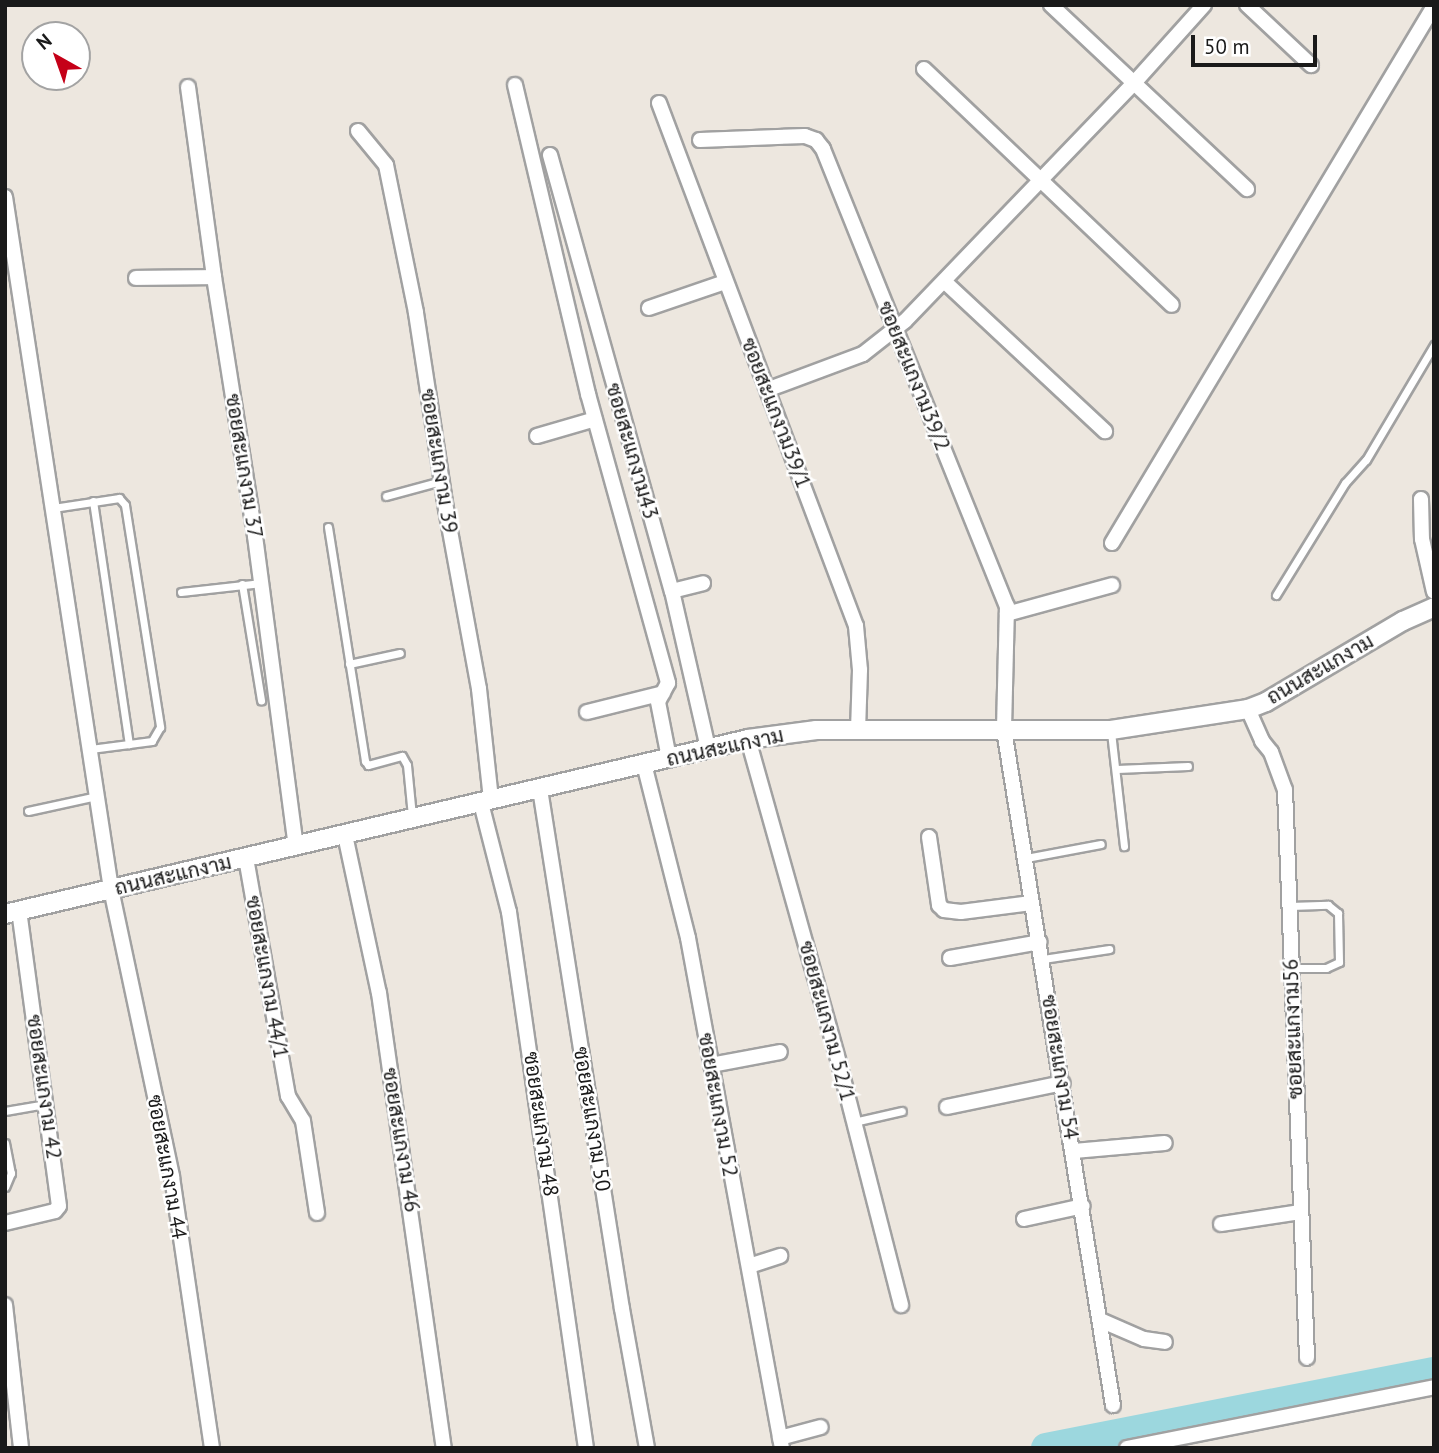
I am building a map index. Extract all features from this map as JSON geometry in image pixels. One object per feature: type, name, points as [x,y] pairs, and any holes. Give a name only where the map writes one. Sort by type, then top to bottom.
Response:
[{"type":"street","points":[[1051,5],[1247,189]]},
{"type":"street","points":[[769,389],[863,354],[894,329],[944,282],[1134,83],[1204,5]]},
{"type":"street","points":[[1247,5],[1311,65]]},
{"type":"street","points":[[1112,542],[1434,6]]},
{"type":"street","points":[[925,69],[1172,305]]},
{"type":"street","points":[[515,85],[595,419],[668,683],[658,702],[669,758]]},
{"type":"street","name":"ซอยสะแกงาม 37","points":[[188,87],[261,583],[296,846]]},
{"type":"street","name":"ซอยสะแกงาม39/1","points":[[659,103],[725,282],[769,389],[856,626],[860,670],[858,730]]},
{"type":"street","name":"ซอยสะแกงาม 39","points":[[358,131],[386,166],[416,313],[441,481],[479,689],[486,802]]},
{"type":"street","name":"ซอยสะแกงาม39/2","points":[[700,140],[805,136],[816,140],[823,149],[967,506],[1007,614],[1004,730]]},
{"type":"street","name":"ซอยสะแกงาม43","points":[[550,155],[672,591],[708,748]]},
{"type":"street","name":"ซอยสะแกงาม 44","points":[[5,197],[111,889],[172,1177],[212,1448]]},
{"type":"street","points":[[136,278],[214,278]]},
{"type":"street","points":[[649,308],[725,282]]},
{"type":"street","points":[[944,282],[1105,431]]},
{"type":"street","points":[[537,436],[595,419]]},
{"type":"street","points":[[1421,499],[1422,539],[1434,592]]},
{"type":"street","points":[[672,591],[703,583]]},
{"type":"street","points":[[1007,614],[1112,585]]},
{"type":"street","name":"ถนนสะแกงาม","points":[[12,912],[748,739],[816,730],[1111,730],[1248,709],[1266,702],[1403,621],[1434,607]]},
{"type":"street","points":[[587,712],[663,692]]},
{"type":"street","name":"ซอยสะแกงาม56","points":[[1248,709],[1262,741],[1271,752],[1285,790],[1307,1358]]},
{"type":"street","name":"ซอยสะแกงาม 54","points":[[1004,730],[1083,1206],[1113,1405]]},
{"type":"street","name":"ซอยสะแกงาม 52/1","points":[[748,739],[855,1122],[901,1305]]},
{"type":"street","name":"ซอยสะแกงาม 52","points":[[645,764],[688,938],[781,1443]]},
{"type":"street","name":"ซอยสะแกงาม 50","points":[[540,789],[622,1310],[647,1448]]},
{"type":"street","name":"ซอยสะแกงาม 48","points":[[486,802],[509,912],[586,1448]]},
{"type":"street","name":"ซอยสะแกงาม 46","points":[[345,835],[379,993],[444,1448]]},
{"type":"street","points":[[929,837],[939,905],[944,910],[961,912],[1031,903]]},
{"type":"street","name":"ซอยสะแกงาม 44/1","points":[[246,858],[288,1096],[303,1121],[317,1213]]},
{"type":"street","name":"ซอยสะแกงาม 42","points":[[5,1223],[58,1209],[47,1104],[12,912]]},
{"type":"street","points":[[950,958],[1040,942]]},
{"type":"street","points":[[710,1065],[780,1052]]},
{"type":"street","points":[[947,1107],[1063,1083]]},
{"type":"street","points":[[1074,1151],[1165,1143]]},
{"type":"street","points":[[1024,1219],[1083,1206]]},
{"type":"street","points":[[1221,1224],[1300,1212]]},
{"type":"street","points":[[748,1266],[780,1256]]},
{"type":"street","points":[[5,1305],[21,1448]]},
{"type":"street","points":[[1100,1320],[1144,1339],[1165,1342]]},
{"type":"street","points":[[1127,1448],[1434,1387]]},
{"type":"street","points":[[781,1443],[821,1427]]},
{"type":"lane","points":[[1276,595],[1345,483],[1366,460],[1434,345]]},
{"type":"lane","points":[[386,496],[441,481]]},
{"type":"lane","points":[[53,508],[119,498],[125,505],[160,727],[152,741],[91,749]]},
{"type":"lane","points":[[93,501],[129,744]]},
{"type":"lane","points":[[328,527],[365,761],[368,765],[402,756],[407,765],[412,820]]},
{"type":"lane","points":[[181,592],[261,583]]},
{"type":"lane","points":[[242,584],[261,700]]},
{"type":"lane","points":[[349,664],[400,653]]},
{"type":"lane","points":[[1111,730],[1124,846]]},
{"type":"lane","points":[[1117,769],[1188,766]]},
{"type":"lane","points":[[28,811],[98,796]]},
{"type":"lane","points":[[1026,858],[1101,844]]},
{"type":"lane","points":[[1289,906],[1328,905],[1338,913],[1339,962],[1326,968],[1291,968]]},
{"type":"lane","points":[[1042,959],[1109,949]]},
{"type":"lane","points":[[5,1111],[47,1104]]},
{"type":"lane","points":[[855,1122],[902,1111]]},
{"type":"lane","points":[[5,1143],[11,1173],[5,1187]]},
{"type":"waterway","points":[[1046,1448],[1434,1372]]}]
